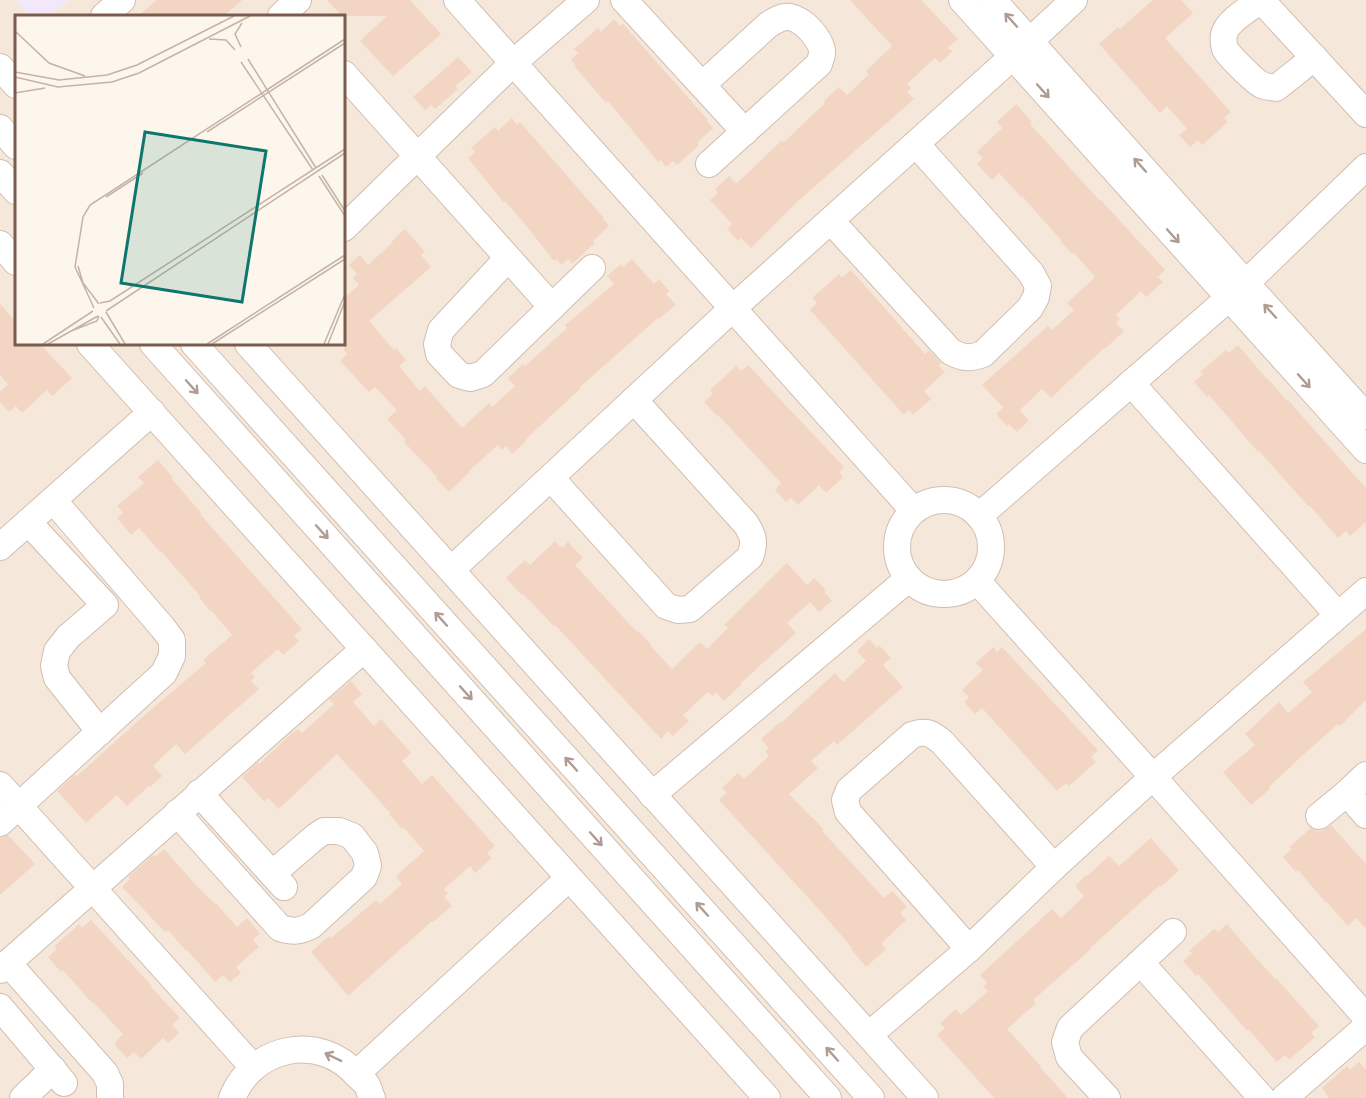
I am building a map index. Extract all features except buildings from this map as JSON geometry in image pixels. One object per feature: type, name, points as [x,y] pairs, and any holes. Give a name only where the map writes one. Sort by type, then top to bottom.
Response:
[{"type":"street","points":[[105,15],[122,0]]},
{"type":"street","points":[[457,0],[913,510]]},
{"type":"street","points":[[345,227],[513,63],[586,0]]},
{"type":"street","points":[[624,0],[745,132]]},
{"type":"street","points":[[962,0],[1022,49],[1237,290],[1366,450]]},
{"type":"street","points":[[993,0],[1022,49]]},
{"type":"street","points":[[451,570],[733,308],[1074,0]]},
{"type":"street","points":[[1314,57],[1276,88],[1263,86],[1253,79],[1225,49],[1224,33],[1233,22],[1261,0],[1314,57],[1366,114]]},
{"type":"street","points":[[702,85],[777,19],[789,17],[802,23],[817,38],[822,52],[819,64],[709,164]]},
{"type":"street","points":[[0,67],[15,84]]},
{"type":"street","points":[[345,76],[552,307]]},
{"type":"street","points":[[0,128],[15,145]]},
{"type":"street","points":[[831,220],[951,352],[961,357],[973,358],[982,354],[1030,308],[1036,297],[1038,286],[1031,273],[916,144]]},
{"type":"street","points":[[979,516],[1237,290],[1366,167]]},
{"type":"street","points":[[0,173],[15,190]]},
{"type":"street","points":[[0,244],[15,261]]},
{"type":"street","points":[[508,258],[441,330],[437,344],[439,354],[459,375],[470,378],[483,374],[592,268]]},
{"type":"street","points":[[1237,290],[1366,416]]},
{"type":"street","points":[[91,345],[767,1098]]},
{"type":"street","points":[[154,345],[828,1098]]},
{"type":"street","points":[[195,345],[871,1098]]},
{"type":"street","points":[[249,345],[925,1098]]},
{"type":"street","points":[[1131,383],[1338,615]]},
{"type":"street","points":[[550,478],[666,606],[678,610],[690,609],[750,557],[754,546],[752,532],[634,400]]},
{"type":"street","points":[[0,547],[152,412]]},
{"type":"street","points":[[943,499],[959,502],[979,516],[990,537],[991,553],[987,568],[977,581],[964,590],[950,595],[934,594],[908,579],[900,566],[896,551],[897,536],[903,522],[913,510],[927,502],[943,499]]},
{"type":"street","points":[[9,814],[164,673],[172,656],[172,640],[163,628],[53,500]]},
{"type":"street","points":[[28,522],[105,605],[68,637],[57,651],[54,666],[57,678],[100,732]]},
{"type":"street","points":[[652,795],[908,579]]},
{"type":"street","points":[[977,581],[1366,1017]]},
{"type":"street","points":[[869,1035],[969,949],[1054,867],[1154,777],[1366,591]]},
{"type":"street","points":[[110,1098],[110,1084],[105,1073],[4,966],[364,649]]},
{"type":"street","points":[[969,949],[848,812],[845,800],[849,790],[912,735],[922,731],[933,734],[1054,867]]},
{"type":"street","points":[[1319,816],[1366,775]]},
{"type":"street","points":[[0,785],[9,814],[92,888],[252,1067]]},
{"type":"street","points":[[1347,793],[1366,815]]},
{"type":"street","points":[[177,813],[280,927],[291,932],[303,931],[312,926],[364,877],[368,866],[365,853],[352,836],[339,831],[324,831],[315,837],[278,881],[200,794]]},
{"type":"street","points":[[356,1074],[569,878]]},
{"type":"street","points":[[1107,1098],[1069,1057],[1065,1042],[1070,1029],[1173,932]]},
{"type":"street","points":[[1141,963],[1262,1098]]},
{"type":"street","points":[[0,1007],[59,1076],[23,1098]]},
{"type":"street","points":[[1284,1098],[1366,1027]]},
{"type":"street","points":[[232,1098],[237,1086],[252,1067],[275,1054],[300,1049],[326,1053],[349,1065],[366,1085],[372,1098]]},
{"type":"shaded area","points":[[0,0],[1366,0],[1366,1098],[0,1098]]},
{"type":"shaded area","points":[[16,0],[70,0],[50,15],[28,15]]}]
